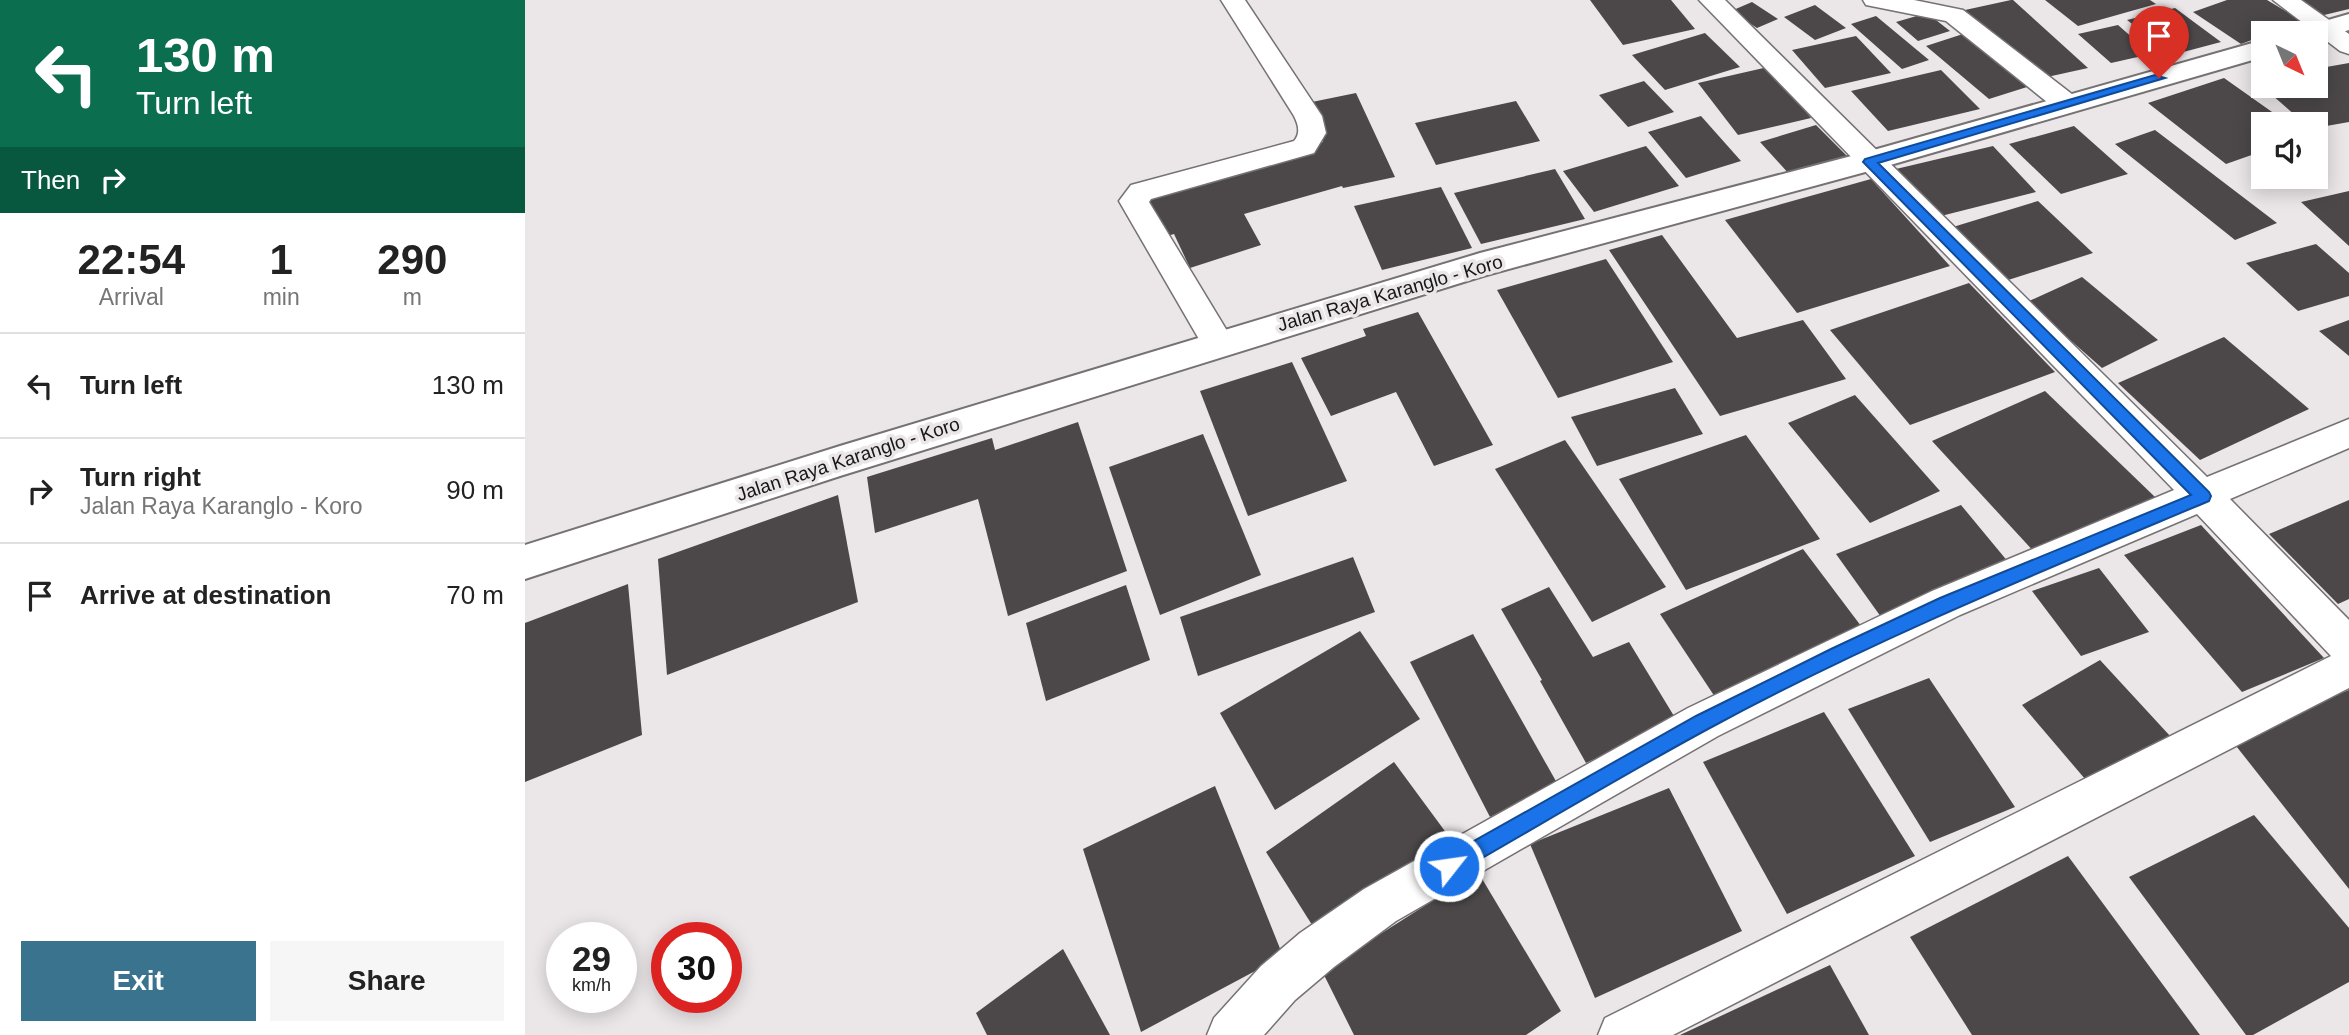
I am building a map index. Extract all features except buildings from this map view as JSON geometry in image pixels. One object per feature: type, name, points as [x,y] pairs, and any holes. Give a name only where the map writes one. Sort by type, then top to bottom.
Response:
[{"type":"street","points":[[1219,344],[1134,201],[1141,192],[1304,147],[1313,138],[1313,128],[1308,116],[1233,0]]},
{"type":"street","points":[[1711,0],[2349,647]]},
{"type":"street","points":[[1875,0],[1954,15],[2067,104]]},
{"type":"street","points":[[2285,0],[2330,28],[2349,46]]},
{"type":"street","name":"Jalan Raya Karanglo - Koro","points":[[525,562],[839,461],[1480,265],[1869,162],[2251,51]]},
{"type":"street","points":[[1231,1035],[1278,983],[1317,950],[1380,905],[1703,722],[1946,603],[2349,433]]},
{"type":"street","points":[[1622,1035],[2349,667]]},
{"type":"route","points":[[1449,866],[1703,722],[1837,655],[1946,603],[2203,496],[1869,162],[2159,78]]}]
